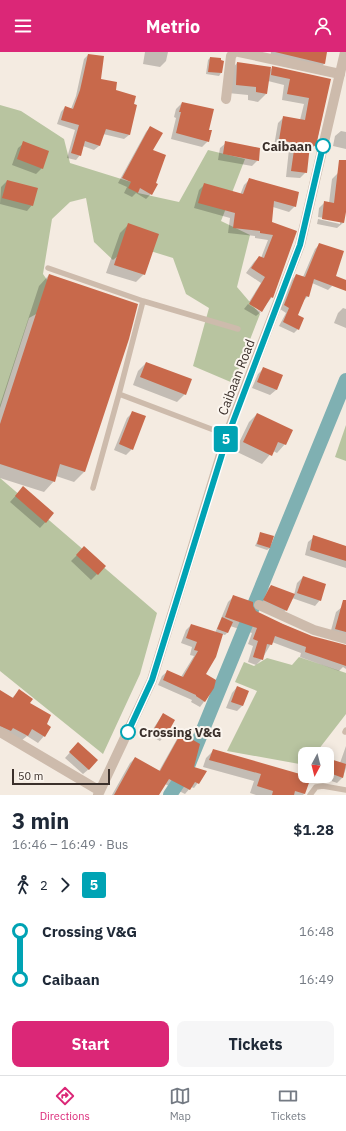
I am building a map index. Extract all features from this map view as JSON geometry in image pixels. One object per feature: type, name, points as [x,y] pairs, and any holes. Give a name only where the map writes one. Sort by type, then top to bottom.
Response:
[{"type":"street","points":[[226,98],[231,56],[234,52]]},
{"type":"street","points":[[239,52],[340,74]]},
{"type":"street","name":"Caibaan Road","points":[[99,793],[152,680],[228,435],[300,245],[345,52]]},
{"type":"street","points":[[259,605],[314,630],[346,639]]},
{"type":"street","points":[[0,732],[99,793]]},
{"type":"lane","points":[[48,268],[144,301],[238,329]]},
{"type":"lane","points":[[93,488],[144,301]]},
{"type":"lane","points":[[118,394],[228,435]]},
{"type":"lane","points":[[310,795],[316,787],[323,786],[346,790]]},
{"type":"green space","points":[[0,105],[21,111],[64,139],[70,163],[131,182],[138,193],[179,202],[208,150],[245,159],[221,221],[250,235],[237,287],[260,314],[233,383],[193,366],[209,308],[186,294],[173,258],[131,245],[113,260],[94,242],[86,198],[70,202],[52,219],[43,274],[54,290],[49,307],[29,318],[0,408]]},
{"type":"green space","points":[[346,425],[346,461],[335,457]]},
{"type":"green space","points":[[0,478],[157,613],[140,674],[103,754],[0,671]]},
{"type":"green space","points":[[299,657],[346,673],[346,714],[320,747],[298,747],[298,764],[227,751],[257,691],[235,682],[244,662],[254,666],[267,658],[292,665]]},
{"type":"building","points":[[275,52],[327,52],[325,64]]},
{"type":"building","points":[[88,54],[104,56],[101,79],[117,82],[116,90],[136,96],[134,104],[137,105],[130,135],[106,129],[100,146],[85,141],[81,156],[71,153],[79,125],[61,120],[65,106],[73,109],[80,90]]},
{"type":"building","points":[[210,57],[221,58],[221,60],[224,61],[222,73],[208,72]]},
{"type":"building","points":[[237,62],[271,67],[267,94],[256,92],[256,87],[236,85]]},
{"type":"building","points":[[272,66],[331,79],[316,146],[310,145],[307,173],[291,171],[295,143],[279,140],[283,116],[305,120],[309,98],[287,94],[290,79],[271,75]]},
{"type":"building","points":[[182,102],[214,109],[209,130],[212,130],[209,142],[176,133]]},
{"type":"building","points":[[150,126],[163,133],[153,150],[166,155],[156,183],[158,184],[152,195],[140,188],[138,193],[128,188],[131,182],[122,178]]},
{"type":"building","points":[[23,141],[49,151],[43,169],[17,159]]},
{"type":"building","points":[[225,141],[260,148],[259,161],[223,154]]},
{"type":"building","points":[[339,160],[346,160],[346,212],[344,223],[322,219],[324,201],[334,203]]},
{"type":"building","points":[[249,178],[299,192],[296,207],[274,201],[272,222],[297,231],[273,298],[271,297],[262,312],[249,304],[265,277],[251,268],[259,256],[264,258],[273,235],[260,233],[260,231],[233,228],[235,213],[198,203],[204,183],[243,194]]},
{"type":"building","points":[[7,180],[38,188],[33,206],[2,198]]},
{"type":"building","points":[[128,223],[159,234],[145,275],[114,265]]},
{"type":"building","points":[[319,243],[344,251],[336,276],[346,280],[346,291],[314,279],[309,297],[306,296],[298,315],[304,318],[299,330],[283,322],[289,308],[284,305],[296,274],[305,277]]},
{"type":"building","points":[[49,274],[138,304],[129,339],[85,472],[60,464],[55,482],[0,464],[0,424]]},
{"type":"building","points":[[146,362],[192,379],[186,395],[140,377]]},
{"type":"building","points":[[263,367],[283,375],[277,390],[257,382]]},
{"type":"building","points":[[132,411],[146,416],[133,450],[119,444]]},
{"type":"building","points":[[257,413],[293,430],[286,445],[278,442],[272,456],[243,442]]},
{"type":"building","points":[[23,486],[54,513],[46,523],[15,496]]},
{"type":"building","points":[[260,532],[274,536],[270,548],[257,544]]},
{"type":"building","points":[[313,535],[346,546],[346,561],[310,550]]},
{"type":"building","points":[[84,546],[106,566],[98,575],[76,555]]},
{"type":"building","points":[[303,576],[326,584],[321,601],[297,593]]},
{"type":"building","points":[[271,585],[295,594],[287,611],[263,600]]},
{"type":"building","points":[[233,595],[253,602],[253,606],[256,611],[283,624],[312,636],[346,645],[346,666],[305,652],[306,647],[275,636],[272,645],[267,644],[263,660],[253,657],[258,641],[253,639],[257,628],[225,617]]},
{"type":"building","points":[[343,600],[346,600],[346,632],[335,629]]},
{"type":"building","points":[[222,617],[233,622],[228,633],[217,629]]},
{"type":"building","points":[[191,624],[223,634],[216,657],[206,674],[216,680],[214,688],[205,702],[196,695],[163,680],[167,670],[183,677],[198,651],[194,650],[197,642],[186,638]]},
{"type":"building","points":[[237,686],[249,691],[243,706],[231,702]]},
{"type":"building","points":[[19,689],[33,699],[30,703],[51,715],[47,724],[51,727],[45,737],[32,729],[28,736],[13,728],[11,731],[0,726],[0,690],[13,698]]},
{"type":"building","points":[[163,713],[175,720],[166,736],[154,729]]},
{"type":"building","points":[[181,733],[200,744],[194,767],[207,771],[199,784],[195,782],[190,790],[169,779],[159,795],[114,795],[135,757],[160,771]]},
{"type":"building","points":[[78,742],[98,760],[89,770],[69,752]]},
{"type":"building","points":[[213,749],[298,773],[298,783],[309,783],[305,794],[295,791],[294,795],[272,795],[273,791],[257,786],[261,774],[209,760]]},
{"type":"building","points":[[334,760],[346,764],[343,778],[334,775]]},
{"type":"waterway","points":[[170,795],[186,771],[346,380]]},
{"type":"bus line","name":"5","points":[[128,732],[152,680],[228,435],[300,245],[323,146]]},
{"type":"place","name":"Caibaan","points":[[323,146]]},
{"type":"place","name":"Crossing V&G","points":[[128,732]]}]
